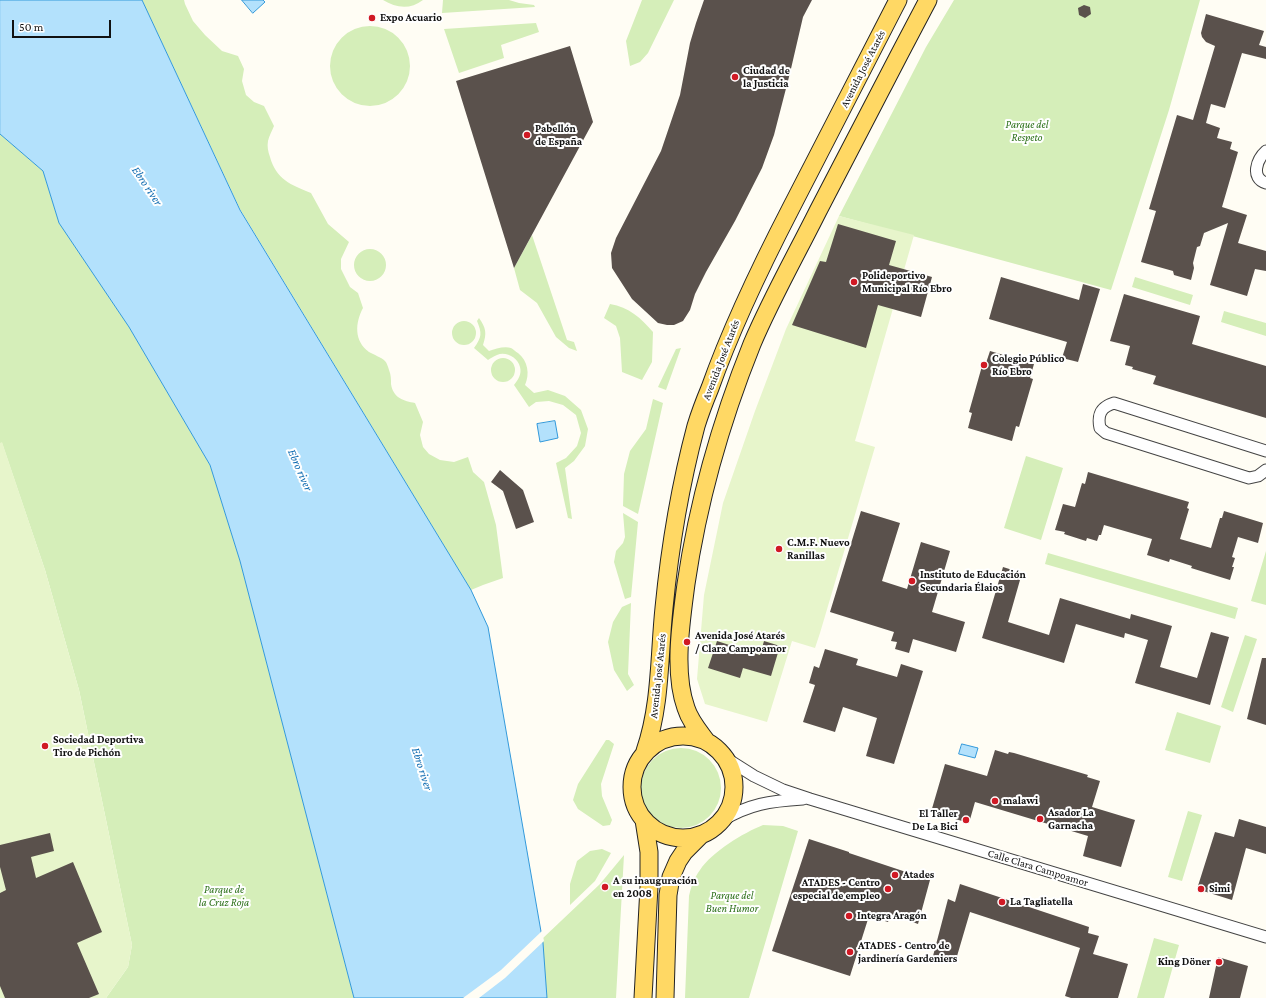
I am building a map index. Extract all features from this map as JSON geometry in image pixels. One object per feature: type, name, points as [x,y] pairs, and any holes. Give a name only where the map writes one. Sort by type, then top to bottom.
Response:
[{"type":"main road","name":"Avenida José Atarés","points":[[645,751],[651,734],[655,711],[664,610],[673,534],[684,472],[697,423],[719,361],[750,289],[898,0]]},
{"type":"main road","name":"Avenida José Atarés","points":[[707,742],[691,720],[684,703],[680,684],[680,641],[688,568],[712,459],[728,410],[753,343],[796,254],[928,0]]},
{"type":"main road","points":[[665,998],[668,895],[671,877],[684,852],[701,835],[721,821],[732,801],[734,790],[730,767],[716,748],[707,742],[691,736],[674,736],[658,741],[645,751],[633,773],[631,786],[632,798],[637,810],[651,827],[660,833],[680,838],[690,838],[701,835]]},
{"type":"main road","points":[[643,998],[650,887],[649,852],[644,820]]},
{"type":"street","points":[[1266,151],[1256,168],[1258,178],[1262,182],[1266,183]]},
{"type":"street","points":[[1265,469],[1258,476],[1249,478],[1106,433],[1100,428],[1098,420],[1106,405],[1114,403],[1262,450],[1266,458]]},
{"type":"street","name":"Calle Clara Campoamor","points":[[724,757],[754,776],[783,790],[810,799],[1266,937]]},
{"type":"street","name":"Calle Clara Campoamor","points":[[721,821],[752,806],[774,802],[810,799]]},
{"type":"green space","points":[[142,0],[184,0],[193,21],[205,35],[222,51],[238,56],[244,69],[242,81],[246,95],[254,102],[264,106],[274,126],[268,139],[268,147],[269,155],[276,171],[291,184],[311,193],[328,224],[349,242],[341,259],[341,269],[350,287],[358,293],[363,308],[357,326],[358,337],[361,343],[369,352],[382,358],[386,362],[394,393],[403,400],[415,403],[423,422],[420,435],[423,447],[429,454],[440,460],[454,462],[468,457],[473,472],[484,482],[496,525],[503,578],[471,590],[240,209]]},
{"type":"green space","points":[[383,0],[423,0],[408,7],[403,7],[393,5]]},
{"type":"green space","points":[[443,0],[509,0],[534,5],[535,7],[442,13]]},
{"type":"green space","points":[[642,0],[674,0],[648,53],[640,62],[630,66],[626,41]]},
{"type":"green space","name":"Parque del Respeto","points":[[954,0],[1200,0],[1169,110],[1111,290],[839,216],[926,47]]},
{"type":"green space","points":[[536,23],[539,32],[501,45],[504,58],[459,73],[444,29]]},
{"type":"green space","points":[[370,26],[385,29],[398,38],[407,51],[410,66],[407,81],[398,94],[385,103],[370,106],[355,103],[342,94],[333,81],[330,66],[333,51],[342,38],[355,29]]},
{"type":"green space","name":"Parque de la Cruz Roja","points":[[0,134],[43,171],[59,223],[129,327],[210,465],[240,561],[354,998],[106,998],[128,967],[132,945],[79,690],[45,570],[2,443],[0,443]]},
{"type":"green space","name":"C.M.F. Nuevo Ranillas","points":[[839,216],[914,235],[855,441],[875,447],[820,633],[815,648],[792,641],[767,722],[705,704],[697,679],[704,595],[723,503],[755,411],[786,329]]},
{"type":"green space","points":[[532,235],[567,340],[574,342],[577,351],[569,348],[556,337],[537,303],[520,290],[514,268]]},
{"type":"green space","points":[[367,249],[373,249],[382,253],[386,265],[382,277],[373,281],[367,281],[358,277],[354,268],[354,262],[358,253]]},
{"type":"green space","points":[[1135,277],[1193,295],[1190,305],[1132,287]]},
{"type":"green space","points":[[610,304],[629,310],[644,322],[653,332],[652,362],[642,380],[622,372],[620,338],[616,326],[604,318]]},
{"type":"green space","points":[[1224,311],[1266,323],[1266,336],[1221,322]]},
{"type":"green space","points":[[479,318],[485,331],[483,345],[489,351],[508,347],[518,353],[524,360],[528,372],[525,385],[534,393],[548,390],[565,396],[581,410],[588,429],[585,446],[574,461],[565,468],[572,519],[568,518],[556,463],[566,458],[577,446],[581,433],[576,415],[563,405],[549,401],[536,402],[529,407],[514,385],[520,374],[520,367],[517,361],[511,356],[504,354],[496,355],[488,360],[474,348],[479,341],[480,335],[480,329],[477,321]]},
{"type":"green space","points":[[464,321],[469,322],[475,328],[475,338],[469,344],[464,345],[459,344],[453,338],[452,333],[453,328],[459,322]]},
{"type":"green space","points":[[681,348],[666,390],[658,387],[676,349]]},
{"type":"green space","points":[[503,358],[508,359],[514,365],[514,375],[508,381],[503,382],[498,381],[492,375],[491,370],[492,365],[498,359]]},
{"type":"green space","points":[[653,399],[663,403],[638,514],[623,506],[624,474],[630,451],[646,429]]},
{"type":"green space","name":"Sociedad Deportiva Tiro de Pichón","points":[[2,442],[45,570],[79,690],[132,945],[128,967],[106,998],[0,998],[0,443]]},
{"type":"green space","points":[[1026,456],[1063,468],[1041,540],[1004,528]]},
{"type":"green space","points":[[623,513],[638,522],[631,597],[625,599],[614,562],[616,551],[623,543],[625,537]]},
{"type":"green space","points":[[1266,551],[1266,605],[1251,601]]},
{"type":"green space","points":[[1048,553],[1238,608],[1235,619],[1045,564]]},
{"type":"green space","points":[[631,603],[628,674],[634,685],[627,691],[614,670],[608,642],[613,622],[622,607]]},
{"type":"green space","points":[[1245,635],[1257,639],[1233,712],[1221,707]]},
{"type":"green space","points":[[1177,712],[1221,726],[1210,763],[1165,750]]},
{"type":"green space","points":[[606,740],[609,740],[614,744],[601,784],[602,796],[612,820],[610,825],[603,826],[578,809],[573,800],[578,784]]},
{"type":"green space","points":[[681,748],[696,751],[709,760],[718,773],[721,788],[718,803],[709,816],[696,825],[681,828],[666,825],[653,816],[644,803],[641,788],[644,773],[653,760],[666,751]]},
{"type":"green space","points":[[1188,811],[1202,815],[1182,881],[1168,877]]},
{"type":"green space","name":"Parque del Buen Humor","points":[[763,825],[783,826],[798,831],[749,998],[685,998],[689,896],[694,879],[712,856],[737,838]]},
{"type":"green space","points":[[602,849],[611,853],[595,881],[570,905],[570,884],[577,861],[590,851]]},
{"type":"green space","points":[[624,855],[616,998],[547,998],[542,939],[600,884]]},
{"type":"green space","points":[[1154,938],[1179,945],[1164,998],[1137,998]]},
{"type":"water","name":"Ebro river","points":[[0,0],[142,0],[240,210],[471,590],[488,627],[543,943],[547,998],[354,998],[240,561],[210,465],[129,327],[59,223],[43,171],[0,134]]},
{"type":"water","points":[[242,0],[263,0],[265,2],[253,13]]},
{"type":"water","points":[[555,421],[558,438],[540,442],[537,424]]},
{"type":"water","points":[[962,744],[978,748],[975,758],[959,754]]},
{"type":"pier","points":[[542,931],[544,941],[505,978],[479,998],[463,998],[501,970]]},
{"type":"building","points":[[704,0],[812,0],[803,17],[774,135],[762,168],[735,221],[706,272],[695,294],[690,310],[683,321],[674,325],[667,325],[658,323],[632,299],[612,268],[611,253],[616,238],[661,151],[680,95],[690,43]]},
{"type":"building","points":[[1084,5],[1090,7],[1091,14],[1085,18],[1079,15],[1078,8]]},
{"type":"building","points":[[1206,14],[1264,31],[1259,45],[1266,47],[1266,59],[1242,53],[1225,108],[1211,104],[1206,123],[1220,128],[1217,138],[1232,142],[1230,149],[1238,152],[1222,207],[1247,215],[1238,243],[1266,251],[1266,271],[1255,269],[1247,296],[1210,285],[1228,223],[1204,233],[1200,246],[1197,247],[1191,280],[1174,275],[1173,271],[1141,262],[1156,211],[1149,209],[1177,115],[1193,120],[1215,46],[1206,42],[1202,37],[1201,33]]},
{"type":"building","points":[[570,46],[593,122],[514,268],[456,81]]},
{"type":"building","name":"Polideportivo Municipal Río Ebro","points":[[838,224],[896,241],[889,265],[932,277],[921,317],[878,305],[866,348],[792,325],[820,261],[826,262]]},
{"type":"building","points":[[1001,277],[1079,300],[1083,284],[1100,289],[1078,362],[1062,358],[1067,342],[989,319]]},
{"type":"building","points":[[1124,294],[1200,316],[1192,344],[1266,366],[1266,418],[1153,384],[1156,376],[1132,369],[1133,367],[1125,365],[1130,346],[1110,341]]},
{"type":"building","points":[[990,351],[1034,364],[1030,378],[1033,379],[1019,427],[1016,426],[1012,441],[968,428],[972,413],[969,412],[982,366],[985,366]]},
{"type":"building","points":[[500,470],[523,490],[534,522],[516,529],[503,491],[491,482]]},
{"type":"building","points":[[1088,472],[1189,502],[1187,508],[1189,509],[1180,539],[1211,548],[1220,518],[1222,518],[1224,511],[1263,523],[1258,543],[1238,537],[1232,557],[1235,558],[1230,580],[1191,568],[1192,566],[1170,559],[1169,562],[1147,555],[1152,539],[1104,525],[1101,535],[1099,535],[1097,541],[1087,538],[1086,541],[1064,534],[1065,532],[1055,530],[1063,504],[1075,507],[1082,483],[1085,484]]},
{"type":"building","points":[[861,511],[900,523],[882,581],[907,589],[921,542],[950,551],[932,612],[965,622],[956,652],[913,639],[909,653],[895,649],[897,642],[891,641],[894,632],[830,612]]},
{"type":"building","points":[[1003,567],[1022,573],[1008,622],[1049,635],[1060,598],[1130,619],[1131,614],[1172,626],[1160,667],[1197,678],[1211,632],[1229,637],[1210,705],[1135,683],[1148,640],[1125,633],[1124,638],[1076,624],[1064,663],[982,638]]},
{"type":"building","points":[[717,641],[760,655],[764,641],[780,646],[771,676],[743,668],[740,678],[708,668]]},
{"type":"building","points":[[825,649],[858,659],[856,665],[897,677],[901,664],[923,671],[894,764],[866,756],[877,718],[843,707],[835,732],[803,722],[815,685],[809,683],[814,666],[819,668]]},
{"type":"building","points":[[1262,658],[1266,658],[1266,725],[1247,719]]},
{"type":"building","points":[[995,750],[1008,754],[1009,752],[1014,753],[1088,775],[1087,777],[1100,781],[1092,807],[1135,820],[1121,867],[1083,856],[1088,836],[975,802],[969,823],[931,812],[945,764],[987,776]]},
{"type":"building","points":[[1239,819],[1266,827],[1266,854],[1246,848],[1232,900],[1197,889],[1215,832],[1234,837]]},
{"type":"building","points":[[50,833],[54,851],[31,857],[36,878],[73,862],[102,932],[77,943],[99,994],[89,998],[5,998],[0,986],[0,893],[6,890],[0,867],[0,845]]},
{"type":"building","name":"Integra Aragón","points":[[809,839],[930,880],[918,924],[891,914],[888,922],[869,916],[850,976],[772,951]]},
{"type":"building","points":[[960,884],[1089,927],[1088,933],[1099,936],[1093,954],[1128,964],[1118,998],[1071,998],[1065,996],[1080,948],[970,912],[955,963],[933,956],[948,899],[955,902]]},
{"type":"building","points":[[1218,957],[1248,966],[1240,998],[1209,998]]},
{"type":"place","name":"Expo Acuario","points":[[372,18]]},
{"type":"place","name":"Ciudad de la Justicia","points":[[735,77]]},
{"type":"place","name":"Pabellón de España","points":[[527,135]]},
{"type":"place","name":"Polideportivo Municipal Río Ebro","points":[[854,282]]},
{"type":"place","name":"Colegio Público Río Ebro","points":[[984,365]]},
{"type":"place","name":"C.M.F. Nuevo Ranillas","points":[[779,549]]},
{"type":"place","name":"Instituto de Educación Secundaria Élaios","points":[[912,581]]},
{"type":"place","name":"Avenida José Atarés / Clara Campoamor","points":[[687,642]]},
{"type":"place","name":"Sociedad Deportiva Tiro de Pichón","points":[[45,746]]},
{"type":"place","name":"malawi","points":[[995,801]]},
{"type":"place","name":"Asador La Garnacha","points":[[1040,819]]},
{"type":"place","name":"El Taller De La Bici","points":[[966,820]]},
{"type":"place","name":"Atades","points":[[895,875]]},
{"type":"place","name":"A su inauguración en 2008","points":[[605,887]]},
{"type":"place","name":"ATADES - Centro especial de empleo","points":[[888,889]]},
{"type":"place","name":"Simi","points":[[1201,889]]},
{"type":"place","name":"La Tagliatella","points":[[1002,902]]},
{"type":"place","name":"Integra Aragón","points":[[849,916]]},
{"type":"place","name":"ATADES - Centro de jardinería Gardeniers","points":[[850,952]]},
{"type":"place","name":"King Döner","points":[[1219,962]]}]
